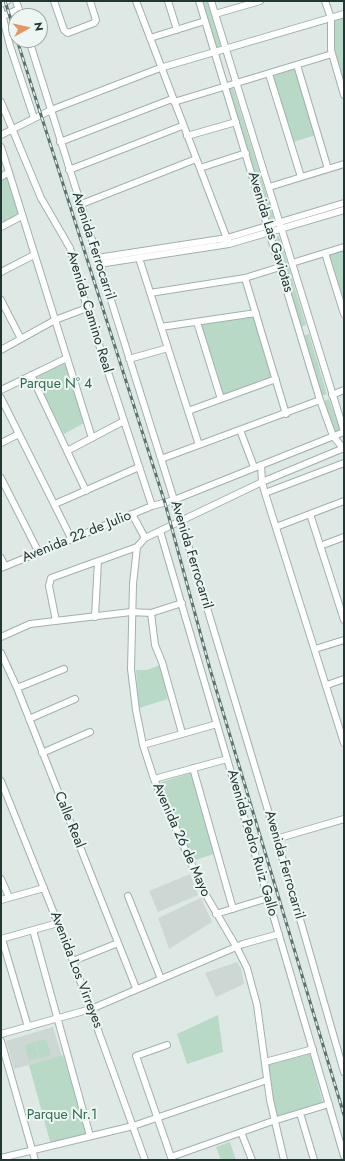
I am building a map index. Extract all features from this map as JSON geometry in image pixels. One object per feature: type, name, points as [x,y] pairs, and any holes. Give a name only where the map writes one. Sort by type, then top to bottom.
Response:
[{"type":"street","points":[[1,4],[7,1]]},
{"type":"street","points":[[54,1],[64,30],[68,33],[94,23],[96,20],[90,1]]},
{"type":"street","points":[[136,1],[182,126],[228,241]]},
{"type":"street","points":[[168,1],[177,30]]},
{"type":"street","name":"Avenida Las Gaviotas","points":[[199,1],[320,400],[333,436],[344,448]]},
{"type":"street","name":"Avenida Las Gaviotas","points":[[211,1],[344,431]]},
{"type":"street","points":[[215,14],[247,3],[260,1]]},
{"type":"street","points":[[325,1],[330,18],[332,54],[344,95]]},
{"type":"street","points":[[2,14],[10,46],[34,118]]},
{"type":"street","points":[[1,135],[51,110],[160,68],[226,50],[344,14]]},
{"type":"street","points":[[150,38],[205,21]]},
{"type":"street","name":"Avenida Ferrocarril","points":[[32,48],[79,205],[174,500],[344,1072]]},
{"type":"street","points":[[60,142],[173,101],[226,87],[332,54]]},
{"type":"street","points":[[297,65],[328,169]]},
{"type":"street","points":[[269,74],[300,177]]},
{"type":"street","name":"Avenida Camino Real","points":[[1,102],[41,198],[70,248],[87,308],[152,506]]},
{"type":"street","points":[[187,136],[236,122]]},
{"type":"street","points":[[68,170],[182,126]]},
{"type":"street","points":[[1,147],[92,438]]},
{"type":"street","points":[[200,168],[246,153]]},
{"type":"street","points":[[79,205],[196,159]]},
{"type":"street","points":[[268,187],[344,164]]},
{"type":"street","points":[[1,176],[9,172]]},
{"type":"street","points":[[280,226],[344,203]]},
{"type":"street","points":[[98,261],[139,258],[228,241],[344,210]]},
{"type":"street","points":[[1,227],[22,216]]},
{"type":"street","points":[[98,261],[228,241]]},
{"type":"street","points":[[292,263],[344,247]]},
{"type":"street","points":[[326,253],[344,314]]},
{"type":"street","points":[[1,272],[34,255]]},
{"type":"street","points":[[139,258],[199,445]]},
{"type":"street","points":[[150,293],[245,278],[280,267]]},
{"type":"street","points":[[245,278],[286,414]]},
{"type":"street","points":[[1,300],[21,339]]},
{"type":"street","points":[[1,350],[55,320],[87,308]]},
{"type":"street","points":[[161,327],[256,312]]},
{"type":"street","points":[[197,322],[221,399]]},
{"type":"street","points":[[300,332],[312,328]]},
{"type":"street","points":[[129,359],[168,348]]},
{"type":"street","points":[[1,390],[67,358]]},
{"type":"street","points":[[31,376],[86,491]]},
{"type":"street","points":[[188,411],[276,379]]},
{"type":"street","points":[[332,395],[344,390]]},
{"type":"street","points":[[1,398],[72,540]]},
{"type":"street","points":[[160,459],[286,414],[320,400]]},
{"type":"street","points":[[68,451],[124,421]]},
{"type":"street","points":[[240,430],[254,467]]},
{"type":"street","name":"Avenida 22 de Julio","points":[[3,567],[152,506],[174,500],[344,431]]},
{"type":"street","points":[[1,443],[19,434]]},
{"type":"street","points":[[56,622],[50,578],[137,547],[145,538],[180,520],[262,482],[344,448],[344,436]]},
{"type":"street","points":[[265,493],[344,463]]},
{"type":"street","points":[[261,464],[262,482],[265,493],[327,685],[344,743]]},
{"type":"street","points":[[55,504],[139,467]]},
{"type":"street","points":[[1,478],[39,553]]},
{"type":"street","points":[[276,527],[344,501]]},
{"type":"street","points":[[132,514],[145,538]]},
{"type":"street","points":[[310,514],[344,620]]},
{"type":"street","name":"Avenida Pedro Ruiz Gallo","points":[[160,531],[344,1156]]},
{"type":"street","points":[[320,546],[344,538]]},
{"type":"street","name":"Avenida 26 de Mayo","points":[[137,547],[131,612],[132,669],[136,710],[143,745],[154,779],[203,890],[237,948],[252,985],[274,1121],[284,1160]]},
{"type":"street","points":[[1,558],[3,567]]},
{"type":"street","points":[[95,617],[98,561]]},
{"type":"street","points":[[1,637],[30,624],[131,612],[151,613],[182,603]]},
{"type":"street","points":[[151,613],[155,645],[162,662],[182,734]]},
{"type":"street","points":[[315,649],[344,640]]},
{"type":"street","name":"Calle Real","points":[[1,653],[17,688],[136,988]]},
{"type":"street","points":[[17,688],[64,669]]},
{"type":"street","points":[[327,685],[344,679]]},
{"type":"street","points":[[29,719],[76,699]]},
{"type":"street","points":[[337,718],[344,716]]},
{"type":"street","points":[[143,745],[217,724]]},
{"type":"street","points":[[42,752],[90,732]]},
{"type":"street","points":[[154,779],[227,759]]},
{"type":"street","points":[[193,768],[233,909]]},
{"type":"street","name":"Avenida Los Virreyes","points":[[1,781],[73,961],[144,1160]]},
{"type":"street","points":[[276,839],[344,819]]},
{"type":"street","points":[[1,879],[9,897]]},
{"type":"street","points":[[1,900],[44,888]]},
{"type":"street","points":[[128,896],[161,979]]},
{"type":"street","points":[[216,914],[268,898]]},
{"type":"street","points":[[28,1027],[2,939],[58,923]]},
{"type":"street","points":[[33,930],[90,1136]]},
{"type":"street","points":[[1,1034],[91,1009],[136,988],[237,948],[243,944],[279,934]]},
{"type":"street","points":[[73,961],[118,943]]},
{"type":"street","points":[[1,1041],[35,1160]]},
{"type":"street","points":[[167,1045],[136,1056],[171,1158],[241,1132],[329,1104]]},
{"type":"street","points":[[265,1062],[313,1049]]},
{"type":"street","points":[[1,1158],[133,1126],[267,1080]]},
{"type":"street","points":[[300,1113],[314,1160]]},
{"type":"street","points":[[241,1132],[252,1160]]},
{"type":"shaded area","points":[[190,874],[198,895],[158,912],[149,891]]},
{"type":"shaded area","points":[[201,898],[212,922],[169,949],[158,918]]},
{"type":"shaded area","points":[[237,962],[241,968],[244,984],[216,997],[205,973]]},
{"type":"shaded area","points":[[53,1027],[62,1056],[14,1069],[6,1041]]},
{"type":"green space","points":[[201,1],[207,1],[221,47],[215,49]]},
{"type":"green space","points":[[344,16],[344,84],[334,51],[332,20]]},
{"type":"green space","points":[[295,69],[316,135],[293,142],[272,76]]},
{"type":"green space","points":[[233,88],[274,219],[268,221],[228,90]]},
{"type":"green space","points":[[8,178],[20,216],[1,223],[1,181]]},
{"type":"green space","points":[[279,236],[306,325],[300,327],[273,238]]},
{"type":"green space","points":[[344,250],[344,310],[329,255]]},
{"type":"green space","points":[[254,316],[272,378],[223,397],[200,325],[201,323]]},
{"type":"green space","points":[[309,334],[327,394],[321,396],[303,336]]},
{"type":"green space","name":"Parque N° 4","points":[[65,361],[84,423],[64,434],[35,378]]},
{"type":"green space","points":[[329,399],[340,430],[334,432],[324,401]]},
{"type":"green space","points":[[160,665],[168,699],[139,708],[136,670],[147,670]]},
{"type":"green space","points":[[191,773],[214,854],[192,861],[159,783]]},
{"type":"green space","points":[[218,1015],[223,1052],[187,1064],[177,1034]]},
{"type":"green space","points":[[46,1039],[51,1055],[40,1058],[36,1042]]},
{"type":"green space","points":[[35,1042],[39,1058],[29,1061],[25,1045]]},
{"type":"green space","points":[[310,1053],[323,1103],[276,1116],[268,1064]]},
{"type":"green space","name":"Parque Nr.1","points":[[63,1055],[87,1134],[51,1145],[29,1065]]},
{"type":"green space","points":[[230,1142],[236,1160],[221,1160],[216,1147]]},
{"type":"railway","points":[[5,1],[8,11]]},
{"type":"railway","points":[[20,48],[165,503],[210,669],[344,1115]]}]
